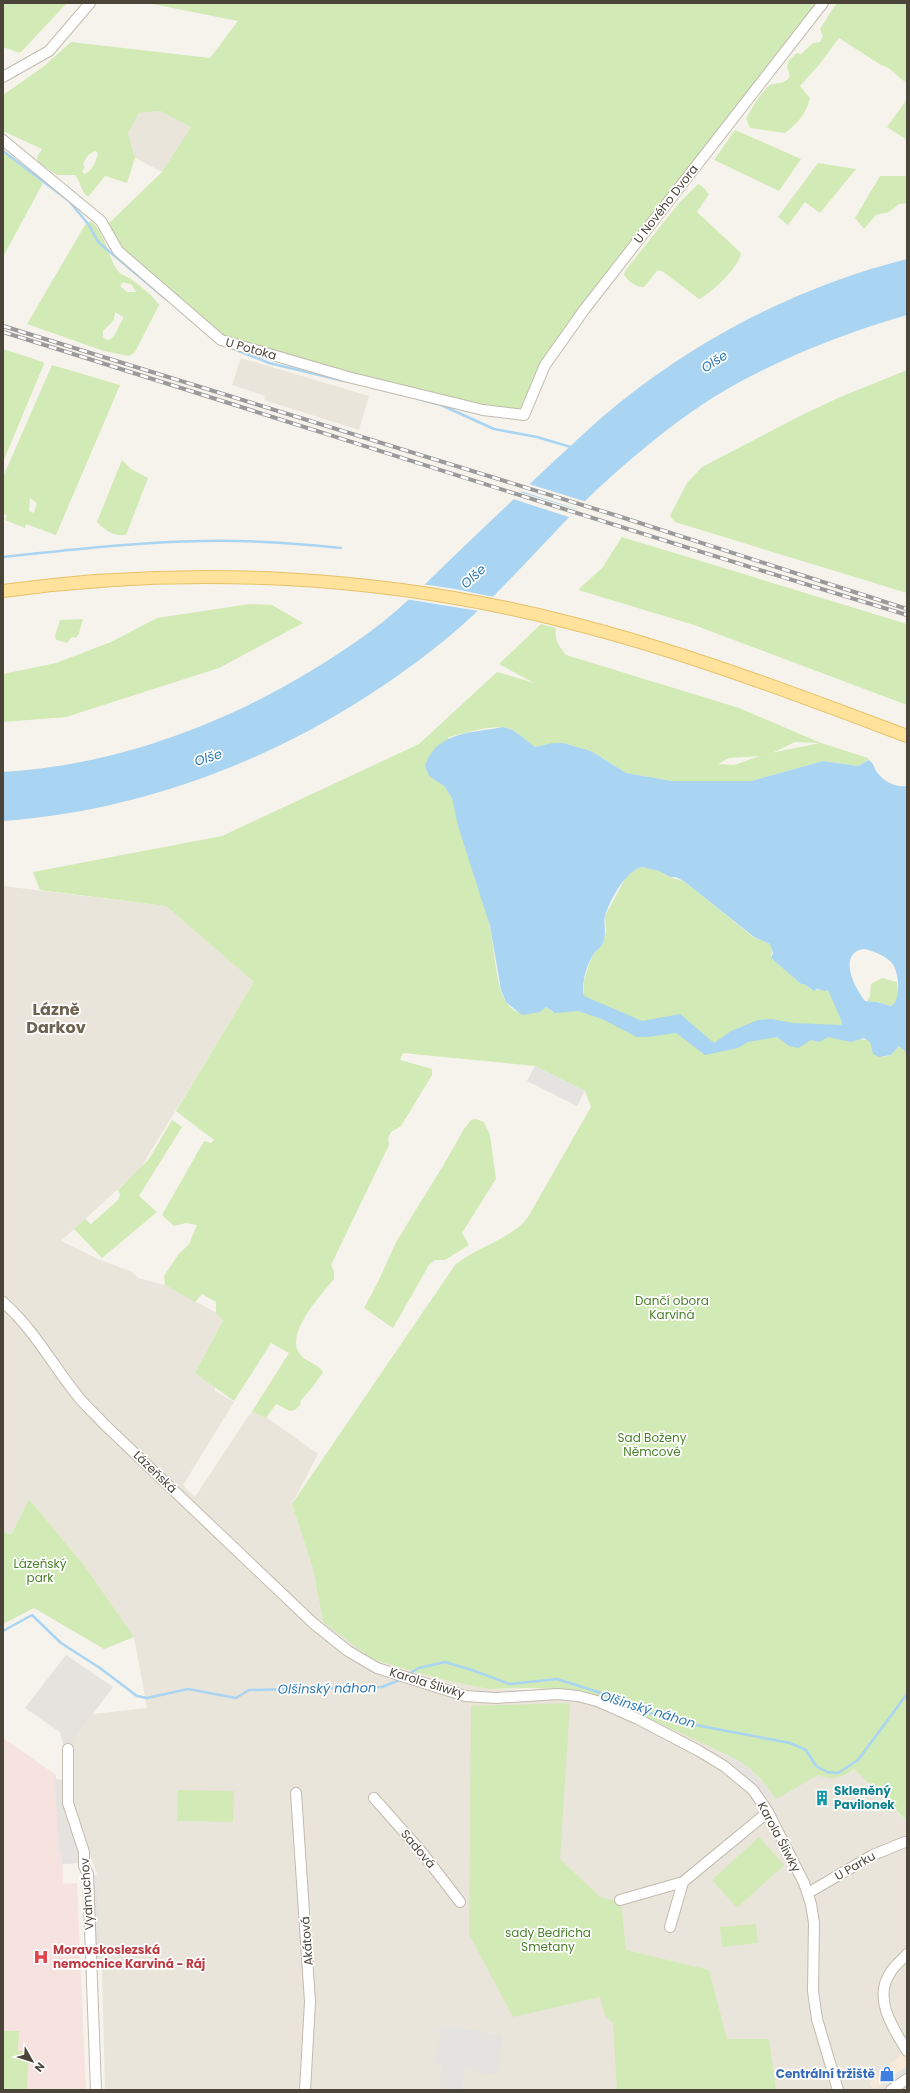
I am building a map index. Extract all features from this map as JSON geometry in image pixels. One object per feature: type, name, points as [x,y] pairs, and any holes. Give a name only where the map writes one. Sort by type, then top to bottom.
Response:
[{"type":"main road","points":[[3,591],[85,582],[179,577],[265,578],[338,583],[454,598],[567,622],[634,640],[752,679],[907,736]]},
{"type":"street","points":[[3,78],[48,51],[90,3]]},
{"type":"street","name":"U Nového Dvora","points":[[524,415],[545,364],[584,310],[823,3]]},
{"type":"street","name":"U Potoka","points":[[3,140],[101,221],[118,251],[221,340],[348,377],[483,410],[524,415]]},
{"type":"street","name":"Lázeňská","points":[[3,1302],[16,1313],[81,1400],[104,1424],[321,1630]]},
{"type":"street","name":"Karola Śliwky","points":[[321,1630],[348,1651],[377,1668],[465,1696],[496,1698],[558,1694],[578,1696],[598,1701],[638,1719],[724,1766],[753,1790],[768,1812],[808,1893],[814,1923],[813,1991],[817,2019],[838,2090]]},
{"type":"street","name":"Vydmuchov","points":[[68,1749],[68,1803],[84,1852],[84,1866],[88,1874],[96,2090]]},
{"type":"street","name":"Akátová","points":[[296,1793],[310,2002],[305,2090]]},
{"type":"street","name":"Sadová","points":[[374,1798],[420,1850],[460,1902]]},
{"type":"street","points":[[620,1900],[683,1882],[768,1812]]},
{"type":"street","name":"U Parku","points":[[808,1893],[873,1855],[905,1842]]},
{"type":"street","points":[[670,1928],[683,1882]]},
{"type":"street","points":[[907,1954],[890,1973],[883,1992],[885,2009],[894,2030],[907,2051]]},
{"type":"street","points":[[891,2090],[907,2079]]},
{"type":"shaded area","points":[[160,111],[192,127],[162,172],[135,158],[128,133],[139,113]]},
{"type":"shaded area","points":[[241,358],[369,396],[359,430],[264,400],[265,396],[232,385]]},
{"type":"shaded area","points":[[3,886],[166,906],[254,982],[140,1169],[61,1241],[98,1259],[132,1272],[138,1278],[165,1285],[215,1312],[223,1319],[195,1373],[215,1386],[215,1391],[234,1402],[183,1485],[195,1497],[249,1415],[254,1412],[266,1417],[318,1454],[292,1504],[313,1569],[323,1622],[423,1674],[440,1679],[488,1689],[583,1691],[839,1777],[855,1769],[907,1822],[907,2090],[105,2090],[102,1968],[97,1875],[73,1805],[74,1785],[71,1749],[78,1734],[93,1714],[147,1708],[134,1637],[84,1565],[29,1499],[11,1535],[3,1531]]},
{"type":"shaded area","points":[[535,1066],[585,1091],[577,1106],[527,1081]]},
{"type":"shaded area","points":[[66,1655],[113,1687],[78,1734],[71,1749],[64,1749],[60,1732],[25,1708]]},
{"type":"shaded area","name":"Moravskoslezská nemocnice Karviná - Ráj","points":[[3,1738],[56,1775],[63,1884],[77,1883],[86,2090],[3,2090]]},
{"type":"shaded area","points":[[730,1756],[746,1767],[764,1785],[772,1797],[766,1801],[724,1766]]},
{"type":"shaded area","points":[[55,1779],[68,1781],[84,1863],[62,1864],[62,1853],[59,1853]]},
{"type":"shaded area","points":[[91,1875],[97,1875],[102,1968],[96,1969]]},
{"type":"shaded area","points":[[441,2025],[502,2035],[498,2075],[465,2070],[462,2090],[439,2089],[442,2065],[435,2064]]},
{"type":"shaded area","name":"Centrální tržiště","points":[[902,2053],[907,2060],[907,2066],[874,2090],[869,2083]]},
{"type":"shaded area","points":[[907,2066],[907,2076],[887,2090],[883,2084]]},
{"type":"green space","points":[[3,3],[67,3],[20,53],[3,47]]},
{"type":"green space","points":[[148,3],[823,3],[545,365],[524,415],[483,410],[221,340],[118,251],[105,227],[162,172],[191,127],[160,111],[139,113],[128,133],[135,158],[127,183],[105,176],[88,197],[83,192],[75,175],[57,175],[38,162],[37,157],[42,149],[5,132],[3,133],[3,95],[43,67],[71,42],[210,58],[238,21]],"holes":[[[95,151],[98,153],[92,168],[84,174],[82,171],[85,168],[83,164],[88,155]]]},
{"type":"green space","points":[[907,3],[907,83],[885,66],[881,65],[839,38],[818,66],[800,86],[810,98],[807,109],[794,126],[785,133],[750,128],[746,119],[760,95],[770,85],[784,82],[788,79],[790,76],[787,66],[789,60],[797,53],[801,54],[813,43],[820,42],[823,36],[820,29],[836,4]]},
{"type":"green space","points":[[907,99],[907,140],[887,127]]},
{"type":"green space","points":[[735,130],[801,159],[779,191],[714,160]]},
{"type":"green space","points":[[3,154],[7,155],[43,183],[3,257]]},
{"type":"green space","points":[[818,163],[856,169],[820,213],[805,202],[788,225],[778,217]]},
{"type":"green space","points":[[880,176],[907,176],[907,203],[899,204],[889,212],[876,215],[864,229],[855,218]]},
{"type":"green space","points":[[698,184],[709,194],[697,212],[741,253],[739,259],[730,272],[717,286],[699,299],[662,271],[657,271],[644,287],[633,284],[624,275],[625,271],[679,203]]},
{"type":"green space","points":[[91,221],[97,227],[116,269],[121,274],[143,288],[159,305],[135,352],[129,356],[104,351],[27,324],[85,225]],"holes":[[[123,282],[132,285],[136,292],[127,292],[120,286]],[[115,312],[123,317],[123,319],[115,335],[107,340],[103,337],[103,331],[114,320]]]},
{"type":"green space","points":[[3,349],[43,362],[44,364],[3,462]]},
{"type":"green space","points":[[52,365],[120,385],[56,535],[26,524],[25,528],[5,520],[7,515],[3,514],[3,477]],"holes":[[[30,498],[37,503],[34,513],[29,511]]]},
{"type":"green space","points":[[907,370],[907,593],[675,522],[670,516],[687,483],[702,467],[802,415],[838,398]]},
{"type":"green space","points":[[122,460],[131,469],[148,478],[126,535],[117,535],[110,532],[97,522]]},
{"type":"green space","points":[[622,537],[907,624],[907,705],[694,625],[578,590],[602,568]]},
{"type":"green space","points":[[250,604],[272,605],[303,623],[219,668],[66,717],[3,722],[3,674],[56,663],[111,642],[157,618]]},
{"type":"green space","points":[[83,619],[76,638],[72,637],[67,643],[56,640],[55,636],[60,620]]},
{"type":"green space","name":"Sad Boženy Němcové","points":[[541,624],[556,628],[556,639],[566,655],[739,708],[821,743],[868,758],[869,760],[858,766],[823,761],[751,781],[672,781],[626,773],[591,751],[563,743],[535,747],[529,744],[513,730],[499,727],[482,729],[449,737],[429,776],[444,786],[452,798],[486,912],[500,987],[506,1002],[515,1011],[530,1013],[546,1007],[552,1012],[576,1011],[584,994],[584,981],[589,964],[594,953],[602,945],[606,932],[605,916],[626,877],[635,869],[642,867],[659,871],[667,876],[685,882],[753,937],[770,944],[772,950],[771,958],[801,984],[804,984],[812,990],[829,990],[842,1022],[841,1025],[851,1042],[858,1039],[868,1040],[883,1057],[891,1055],[899,1046],[907,1053],[907,1821],[854,1769],[837,1778],[828,1778],[818,1775],[776,1799],[761,1779],[747,1766],[730,1756],[655,1721],[583,1691],[532,1688],[488,1689],[440,1679],[372,1659],[323,1622],[313,1569],[292,1504],[455,1265],[464,1258],[513,1232],[528,1217],[591,1107],[585,1091],[535,1066],[403,1053],[400,1060],[432,1069],[432,1075],[401,1126],[391,1132],[388,1138],[389,1145],[331,1265],[334,1271],[334,1279],[314,1304],[301,1325],[297,1335],[296,1344],[299,1353],[301,1356],[318,1366],[323,1372],[295,1410],[290,1411],[276,1404],[266,1418],[254,1412],[251,1413],[289,1353],[271,1343],[234,1401],[195,1373],[223,1320],[216,1313],[216,1302],[202,1294],[195,1302],[165,1285],[164,1276],[178,1255],[189,1244],[197,1225],[186,1223],[174,1226],[162,1215],[204,1141],[211,1143],[214,1140],[176,1111],[254,982],[166,906],[40,890],[33,872],[222,836],[419,744],[497,672],[534,683],[499,664]],"holes":[[[795,742],[820,743],[773,753]],[[760,756],[734,765],[718,764],[729,758]]]},
{"type":"green space","points":[[882,978],[897,982],[898,998],[891,1006],[867,1001],[870,996],[871,984]]},
{"type":"green space","points":[[476,1119],[484,1122],[490,1135],[496,1179],[462,1233],[469,1245],[445,1260],[435,1260],[429,1265],[393,1328],[364,1308],[378,1282],[396,1242],[464,1129],[471,1120]]},
{"type":"green space","points":[[172,1120],[182,1127],[139,1196],[157,1212],[102,1258],[74,1229],[85,1219],[91,1224],[118,1200],[120,1195],[118,1190],[149,1159]]},
{"type":"green space","name":"Lázeňský park","points":[[29,1499],[84,1565],[134,1637],[104,1649],[34,1608],[3,1624],[3,1531],[11,1535]]},
{"type":"green space","name":"sady Bedřicha Smetany","points":[[570,1703],[560,1859],[600,1897],[621,1902],[626,1950],[709,1970],[727,2039],[769,2039],[776,2090],[617,2090],[613,2023],[605,2016],[600,1997],[513,2017],[469,1934],[471,1706]]},
{"type":"green space","points":[[178,1790],[234,1791],[233,1822],[177,1821]]},
{"type":"green space","points":[[759,1837],[784,1865],[737,1908],[712,1880]]},
{"type":"green space","points":[[756,1924],[758,1943],[722,1947],[720,1927]]},
{"type":"green space","points":[[3,2031],[19,2031],[18,2051],[29,2051],[27,2090],[3,2090]]},
{"type":"water","name":"Olše","points":[[907,259],[907,315],[851,333],[794,355],[740,382],[690,413],[649,444],[596,490],[470,619],[403,672],[352,706],[298,736],[242,762],[184,784],[125,801],[64,814],[3,821],[3,772],[53,767],[102,758],[150,744],[197,728],[243,708],[287,685],[330,659],[393,614],[590,428],[624,399],[661,372],[738,324],[779,304],[821,286],[864,271]]},
{"type":"water","points":[[503,727],[513,730],[535,747],[553,743],[563,743],[591,751],[626,773],[672,781],[751,781],[823,761],[858,766],[869,760],[879,775],[886,781],[898,786],[907,786],[907,1053],[899,1046],[891,1055],[879,1057],[873,1054],[870,1042],[864,1038],[851,1042],[828,1037],[820,1042],[811,1040],[798,1048],[789,1046],[777,1037],[748,1042],[738,1048],[705,1055],[676,1033],[637,1037],[602,1019],[578,1011],[555,1013],[546,1007],[540,1012],[522,1015],[506,1002],[501,990],[490,926],[458,826],[452,798],[444,786],[429,776],[425,766],[430,755],[438,746],[447,740],[468,733]],"holes":[[[642,867],[659,871],[670,877],[676,877],[685,882],[754,937],[770,944],[773,953],[771,958],[801,984],[804,984],[814,991],[817,989],[824,991],[828,990],[842,1022],[841,1025],[793,1023],[771,1019],[758,1020],[731,1031],[714,1043],[680,1014],[642,1021],[584,996],[583,985],[585,973],[592,957],[603,943],[605,935],[605,916],[610,902],[624,880],[630,874]],[[863,949],[883,956],[889,960],[894,967],[898,979],[898,992],[897,998],[891,1006],[877,1002],[865,1001],[853,981],[850,972],[851,958],[855,952]]]},
{"type":"pier","points":[[529,484],[587,502],[580,510],[521,491]]},
{"type":"pier","points":[[520,492],[579,510],[572,518],[513,499]]},
{"type":"pier","points":[[422,584],[494,597],[479,611],[405,599]]},
{"type":"waterway","points":[[3,151],[69,201],[89,225],[98,242],[166,299]]},
{"type":"waterway","points":[[234,349],[269,363],[344,381]]},
{"type":"waterway","points":[[419,399],[441,405],[494,429],[537,437],[574,448]]},
{"type":"waterway","points":[[3,557],[127,545],[202,541],[272,542],[341,548]]},
{"type":"waterway","name":"Olšinský náhon","points":[[3,1631],[32,1615],[61,1643],[100,1668],[137,1696],[147,1698],[188,1689],[236,1698],[249,1690],[382,1687],[402,1679]]},
{"type":"waterway","name":"Olšinský náhon","points":[[407,1675],[419,1668],[445,1662],[510,1684],[557,1679],[598,1692],[651,1713],[690,1724],[790,1743],[806,1750],[816,1766],[827,1772],[838,1773],[858,1760],[907,1694]]},
{"type":"railway","points":[[3,326],[618,516],[907,609]]},
{"type":"railway","points":[[3,332],[794,581],[907,615]]},
{"type":"place","name":"Skleněný Pavilonek","points":[[822,1798]]},
{"type":"place","name":"Moravskoslezská nemocnice Karviná - Ráj","points":[[41,1957]]},
{"type":"place","name":"Centrální tržiště","points":[[887,2074]]},
{"type":"district","name":"Lázně Darkov","points":[[56,1018]]},
{"type":"park label","name":"Dančí obora Karviná","points":[[672,1308]]}]
